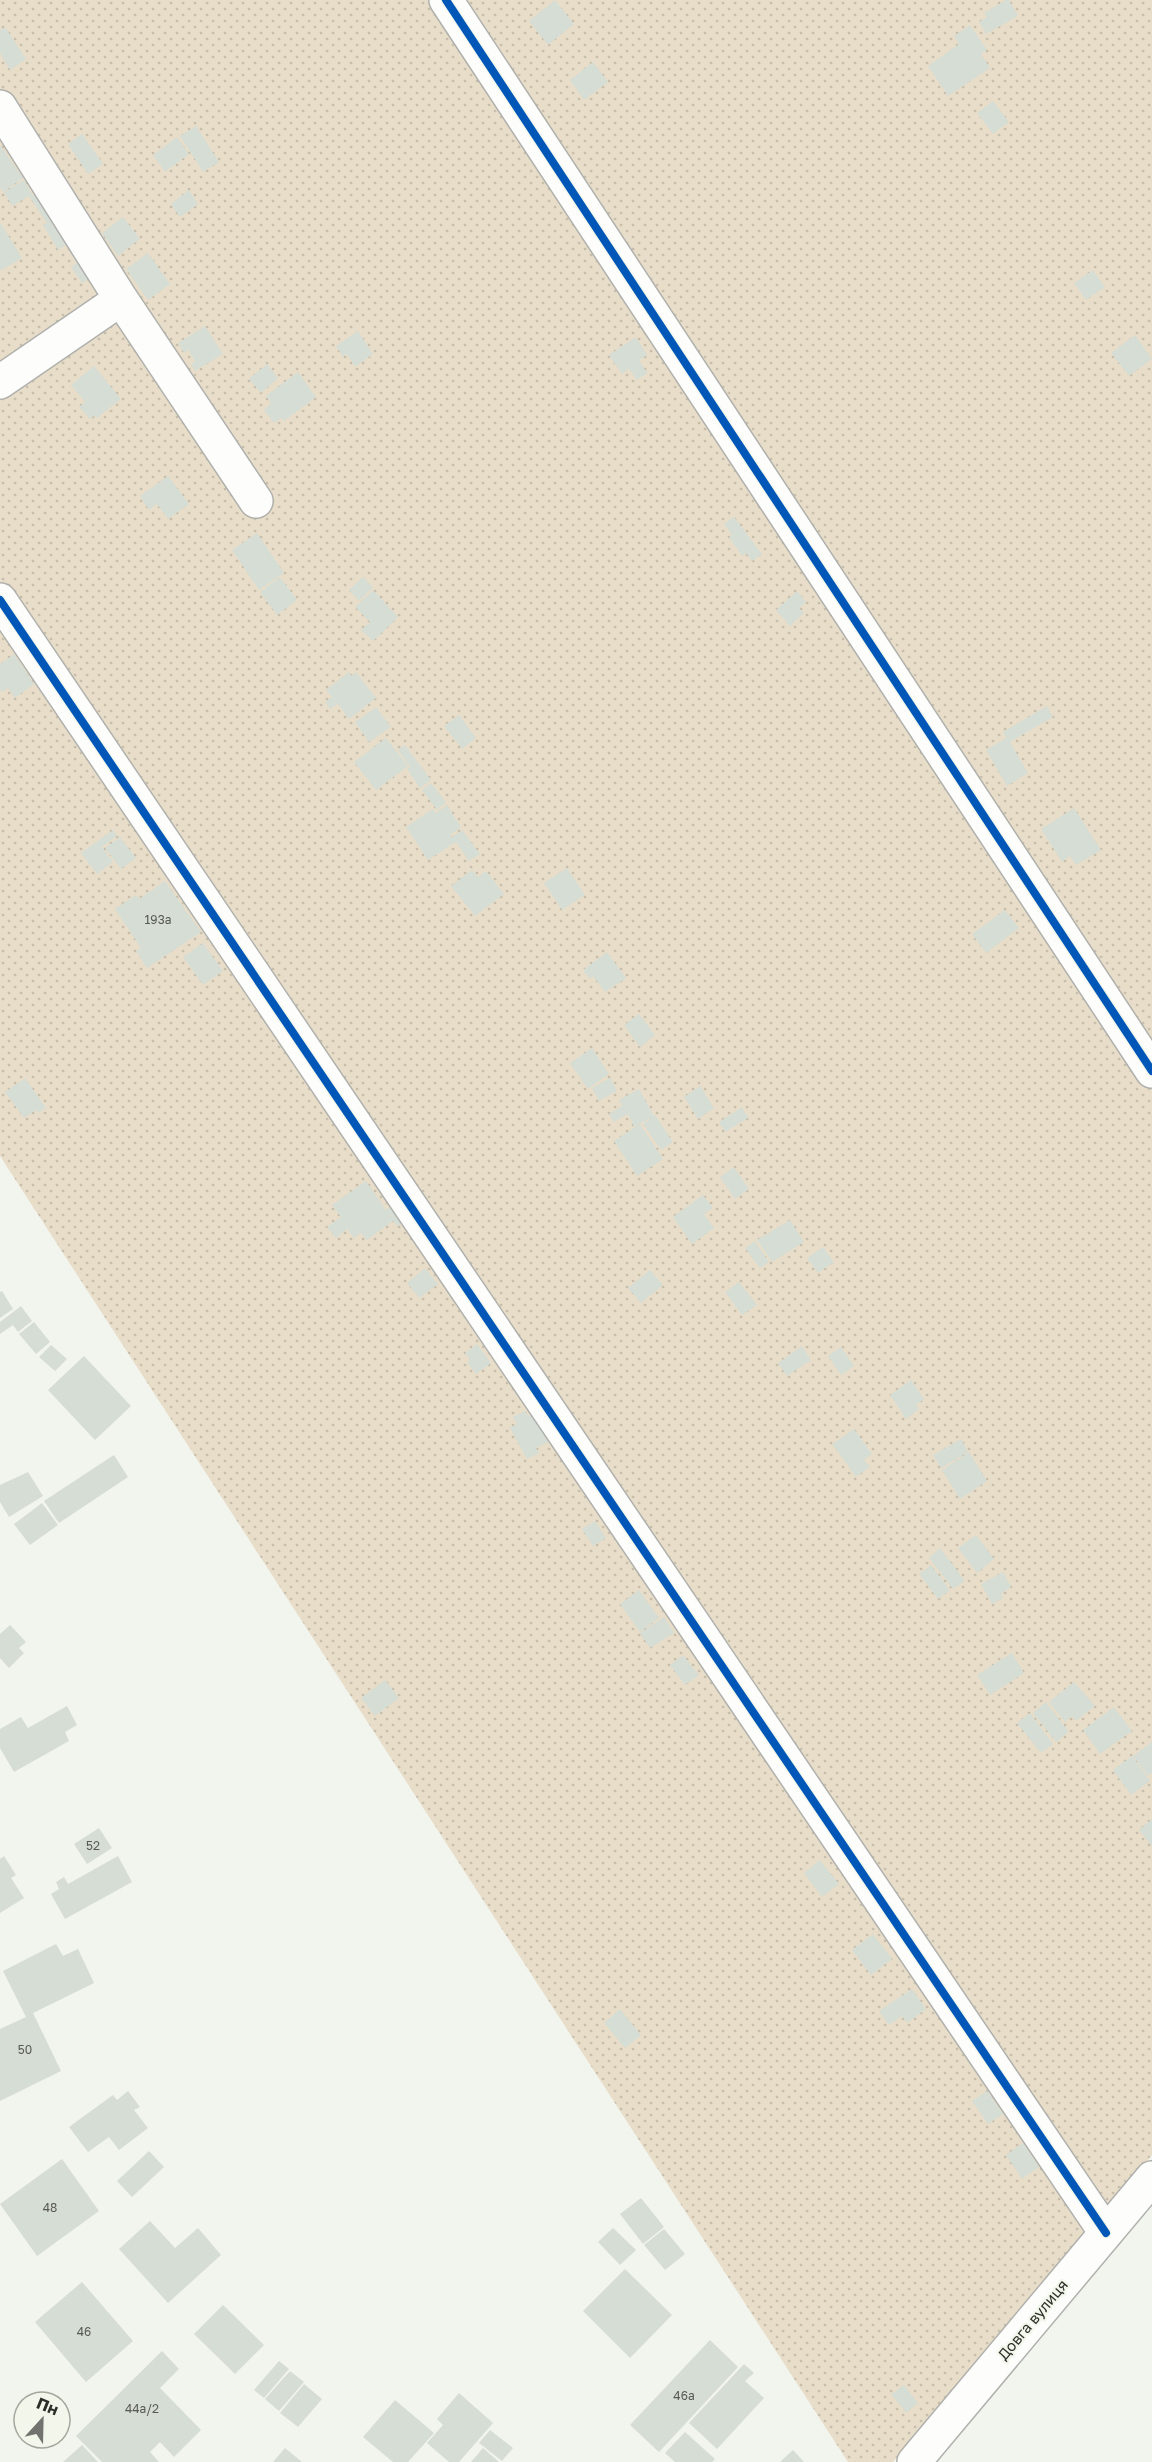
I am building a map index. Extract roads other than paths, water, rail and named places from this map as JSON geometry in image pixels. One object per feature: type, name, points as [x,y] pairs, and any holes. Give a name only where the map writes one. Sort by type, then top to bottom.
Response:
[{"type":"street","points":[[446,0],[1152,1071]]},
{"type":"street","points":[[0,107],[121,299],[256,501]]},
{"type":"street","points":[[0,382],[121,299]]},
{"type":"street","points":[[0,600],[1106,2233]]},
{"type":"street","name":"Довга вулиця","points":[[914,2462],[1152,2178]]}]
